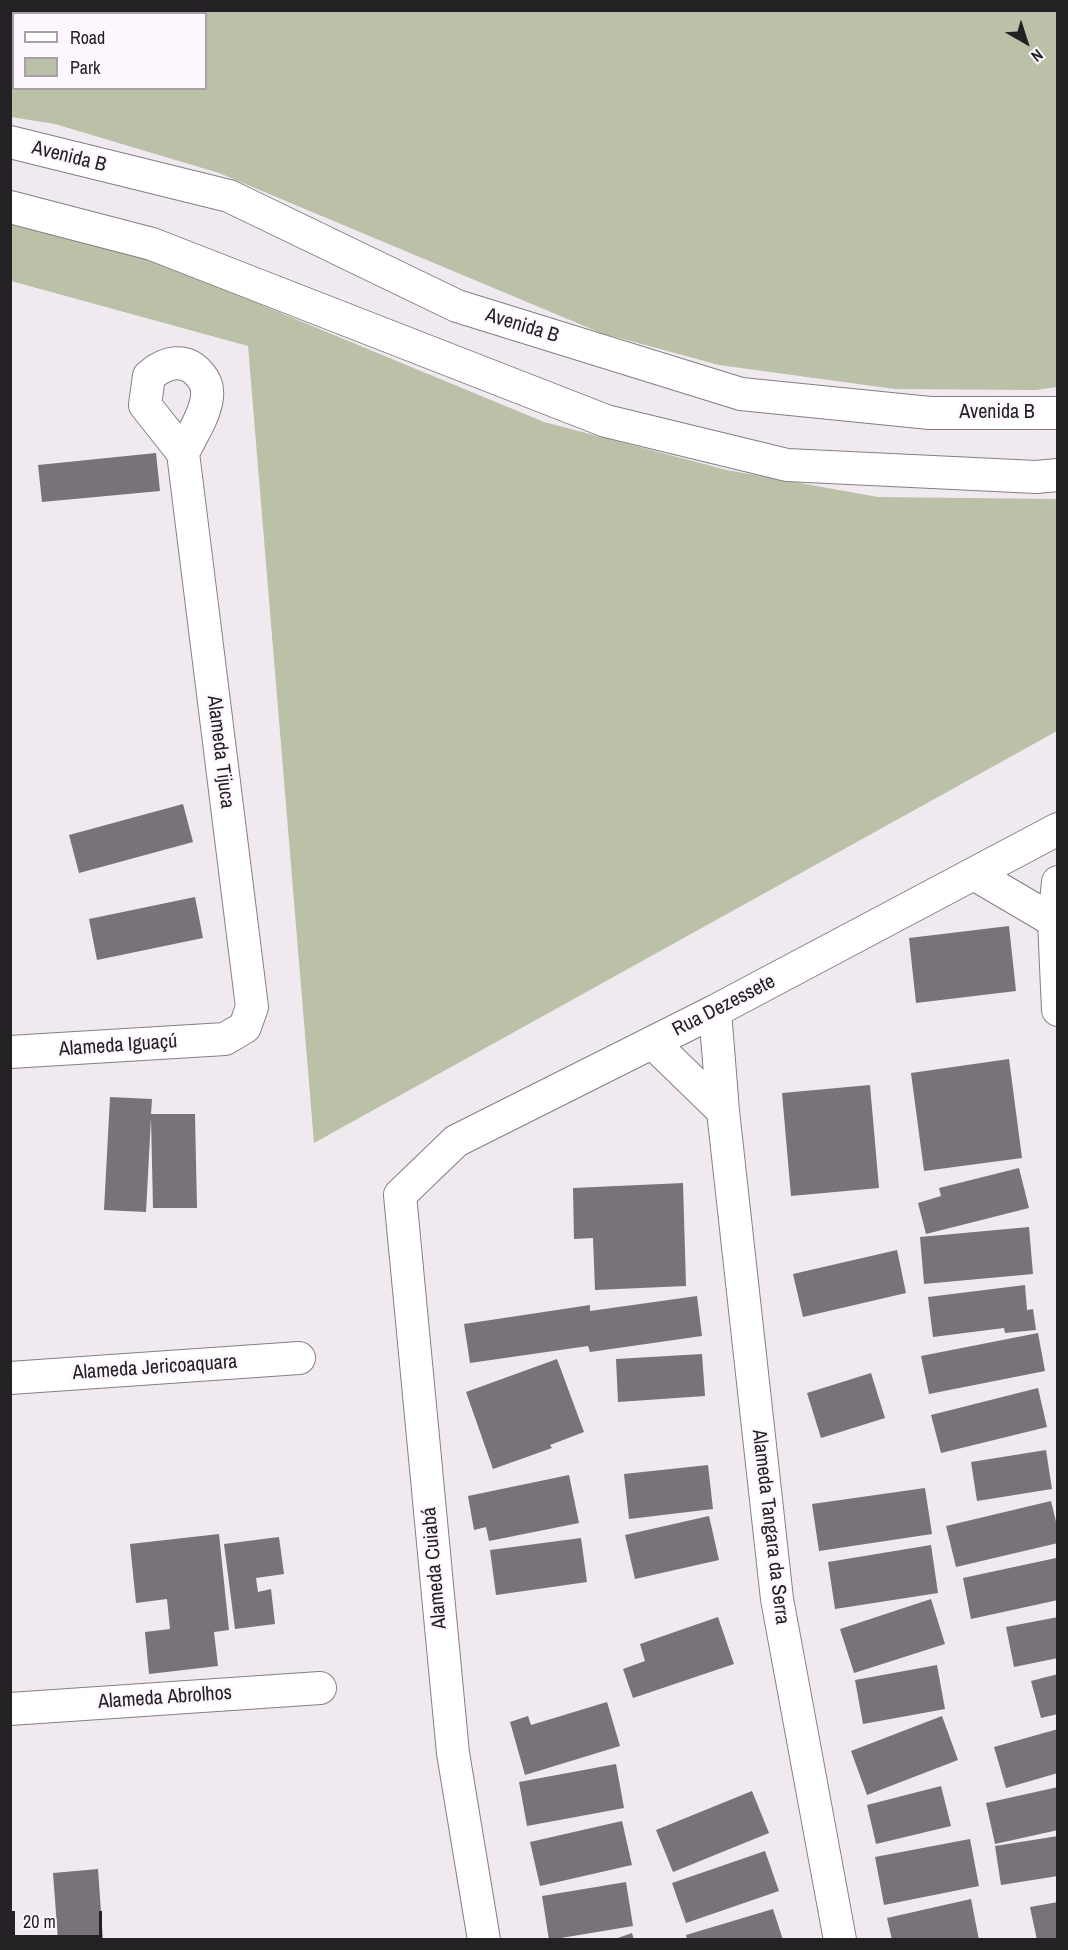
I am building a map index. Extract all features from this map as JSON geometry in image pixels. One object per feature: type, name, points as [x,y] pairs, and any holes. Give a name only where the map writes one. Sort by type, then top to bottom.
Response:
[{"type":"street","name":"Avenida B","points":[[10,142],[229,196],[457,306],[741,394],[930,412],[1058,413]]},
{"type":"street","points":[[10,207],[152,244],[606,421],[787,465],[1036,477],[1058,475]]},
{"type":"street","name":"Alameda Tijuca","points":[[183,453],[252,1007],[245,1027],[225,1039]]},
{"type":"street","name":"Rua Dezessete","points":[[400,1195],[456,1141],[715,1011],[1058,829]]},
{"type":"street","points":[[974,874],[1054,921]]},
{"type":"street","points":[[1058,882],[1054,921],[1058,1010]]},
{"type":"street","name":"Alameda Tangara da Serra","points":[[715,1011],[723,1111],[777,1599],[840,1940]]},
{"type":"street","name":"Alameda Iguaçú","points":[[10,1052],[225,1039]]},
{"type":"street","points":[[653,1042],[723,1111]]},
{"type":"street","name":"Alameda Cuiabá","points":[[400,1195],[453,1753],[484,1940]]},
{"type":"street","name":"Alameda Jericoaquara","points":[[10,1378],[299,1358]]},
{"type":"street","name":"Alameda Abrolhos","points":[[10,1709],[320,1688]]},
{"type":"green space","points":[[11,10],[1057,11],[1057,387],[1036,390],[895,389],[719,365],[601,333],[219,173],[55,124],[11,117]]},
{"type":"green space","points":[[10,224],[176,265],[264,306],[544,422],[727,470],[878,497],[1057,499],[1057,731],[314,1143],[248,346],[11,281]]},
{"type":"building","points":[[156,453],[160,491],[42,502],[38,465]]},
{"type":"building","points":[[183,804],[193,842],[79,873],[69,835]]},
{"type":"building","points":[[195,897],[203,938],[97,960],[89,919]]},
{"type":"building","points":[[1009,926],[1016,991],[916,1003],[909,938]]},
{"type":"building","points":[[1009,1059],[1022,1158],[924,1171],[911,1073]]},
{"type":"building","points":[[870,1085],[879,1188],[791,1196],[782,1093]]},
{"type":"building","points":[[110,1097],[152,1099],[151,1114],[195,1114],[197,1208],[153,1208],[151,1118],[146,1212],[104,1210]]},
{"type":"building","points":[[1019,1168],[1029,1208],[926,1234],[918,1203],[941,1196],[939,1188]]},
{"type":"building","points":[[683,1183],[686,1286],[595,1290],[593,1238],[574,1239],[573,1188]]},
{"type":"building","points":[[1029,1227],[1033,1274],[924,1284],[920,1237]]},
{"type":"building","points":[[897,1250],[906,1293],[803,1317],[793,1274]]},
{"type":"building","points":[[1025,1285],[1027,1310],[1033,1309],[1036,1330],[1005,1333],[1004,1328],[933,1337],[928,1297]]},
{"type":"building","points":[[697,1296],[702,1336],[590,1352],[588,1346],[470,1363],[464,1324],[590,1305],[590,1311]]},
{"type":"building","points":[[1038,1333],[1045,1371],[929,1394],[921,1356]]},
{"type":"building","points":[[702,1354],[705,1396],[618,1402],[616,1359]]},
{"type":"building","points":[[557,1359],[584,1432],[550,1445],[552,1448],[493,1469],[466,1392]]},
{"type":"building","points":[[871,1373],[885,1418],[821,1438],[807,1393]]},
{"type":"building","points":[[1038,1388],[1047,1427],[941,1453],[931,1415]]},
{"type":"building","points":[[1046,1450],[1052,1489],[977,1501],[971,1462]]},
{"type":"building","points":[[708,1465],[713,1509],[629,1519],[624,1474]]},
{"type":"building","points":[[569,1475],[579,1523],[489,1541],[486,1527],[474,1530],[468,1496]]},
{"type":"building","points":[[925,1488],[932,1534],[819,1551],[812,1504]]},
{"type":"building","points":[[1051,1501],[1058,1530],[1058,1543],[956,1567],[946,1526]]},
{"type":"building","points":[[709,1516],[719,1560],[635,1579],[625,1535]]},
{"type":"building","points":[[219,1534],[229,1630],[214,1632],[218,1666],[149,1674],[145,1632],[170,1629],[167,1599],[136,1603],[130,1544]]},
{"type":"building","points":[[279,1537],[284,1574],[256,1578],[258,1592],[271,1589],[275,1624],[235,1629],[224,1544]]},
{"type":"building","points":[[581,1538],[587,1582],[496,1595],[490,1550]]},
{"type":"building","points":[[931,1545],[938,1593],[835,1609],[828,1562]]},
{"type":"building","points":[[1056,1558],[1058,1600],[971,1619],[963,1578]]},
{"type":"building","points":[[931,1599],[945,1644],[854,1673],[840,1629]]},
{"type":"building","points":[[718,1617],[734,1664],[633,1698],[623,1669],[645,1661],[640,1644]]},
{"type":"building","points":[[1058,1617],[1058,1658],[1014,1667],[1006,1627]]},
{"type":"building","points":[[937,1665],[945,1709],[863,1724],[855,1680]]},
{"type":"building","points":[[1058,1674],[1058,1714],[1041,1718],[1031,1681]]},
{"type":"building","points":[[607,1702],[620,1746],[525,1775],[510,1722],[528,1716],[531,1725]]},
{"type":"building","points":[[942,1716],[958,1760],[867,1795],[851,1751]]},
{"type":"building","points":[[1058,1729],[1058,1773],[1006,1788],[994,1747]]},
{"type":"building","points":[[616,1764],[624,1808],[527,1826],[519,1782]]},
{"type":"building","points":[[941,1786],[951,1826],[876,1844],[867,1805]]},
{"type":"building","points":[[1058,1787],[1058,1830],[995,1844],[986,1803]]},
{"type":"building","points":[[752,1791],[769,1833],[673,1872],[656,1830]]},
{"type":"building","points":[[622,1821],[632,1865],[540,1886],[530,1842]]},
{"type":"building","points":[[1058,1836],[1058,1876],[1001,1885],[995,1846]]},
{"type":"building","points":[[970,1839],[979,1886],[884,1905],[875,1857]]},
{"type":"building","points":[[765,1851],[779,1891],[686,1923],[672,1883]]},
{"type":"building","points":[[98,1869],[103,1940],[58,1940],[53,1873]]},
{"type":"building","points":[[626,1882],[633,1926],[549,1940],[542,1896]]},
{"type":"building","points":[[971,1899],[979,1940],[892,1940],[887,1918]]},
{"type":"building","points":[[1058,1902],[1058,1940],[1037,1940],[1030,1907]]},
{"type":"building","points":[[773,1909],[783,1940],[687,1940],[686,1935]]},
{"type":"building","points":[[632,1933],[634,1940],[615,1940],[615,1939]]}]
